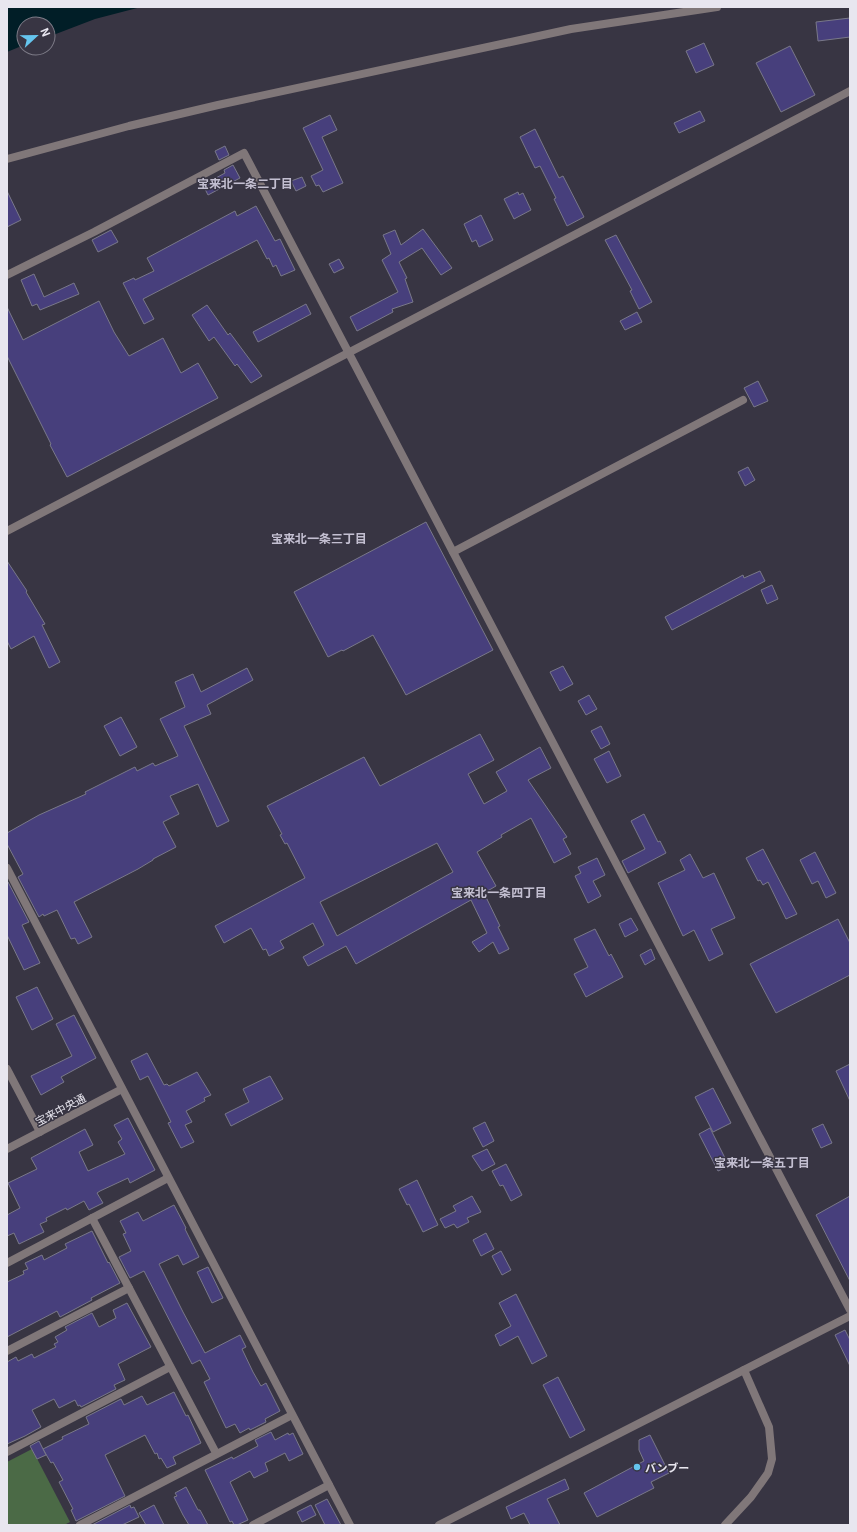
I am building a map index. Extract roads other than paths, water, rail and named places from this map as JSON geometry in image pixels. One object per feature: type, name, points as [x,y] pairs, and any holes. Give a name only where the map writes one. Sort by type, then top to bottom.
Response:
[{"type":"street","points":[[7,159],[129,126],[218,105],[571,29],[716,7]]},
{"type":"street","points":[[7,530],[850,91]]},
{"type":"street","points":[[7,275],[94,232],[244,153],[850,1310]]},
{"type":"street","points":[[453,552],[743,400]]},
{"type":"street","points":[[7,868],[350,1525]]},
{"type":"street","points":[[7,1069],[40,1132]]},
{"type":"street","name":"宝来中央通","points":[[7,1149],[122,1088]]},
{"type":"street","points":[[7,1263],[168,1178]]},
{"type":"street","points":[[92,1218],[216,1453]]},
{"type":"street","points":[[7,1351],[129,1288]]},
{"type":"street","points":[[439,1525],[850,1316]]},
{"type":"street","points":[[7,1452],[170,1367]]},
{"type":"street","points":[[725,1525],[751,1497],[768,1473],[772,1459],[769,1427],[744,1370]]},
{"type":"street","points":[[80,1525],[216,1453],[292,1415]]},
{"type":"street","points":[[253,1525],[329,1485]]},
{"type":"water","points":[[7,7],[141,7],[95,19],[56,34],[56,16],[16,16],[16,48],[7,52]]},
{"type":"place","name":"バンブー","points":[[637,1467]]},
{"type":"district","name":"宝来北一条二丁目","points":[[245,182]]},
{"type":"district","name":"宝来北一条三丁目","points":[[319,537]]},
{"type":"district","name":"宝来北一条四丁目","points":[[499,891]]},
{"type":"district","name":"宝来北一条五丁目","points":[[762,1161]]}]
